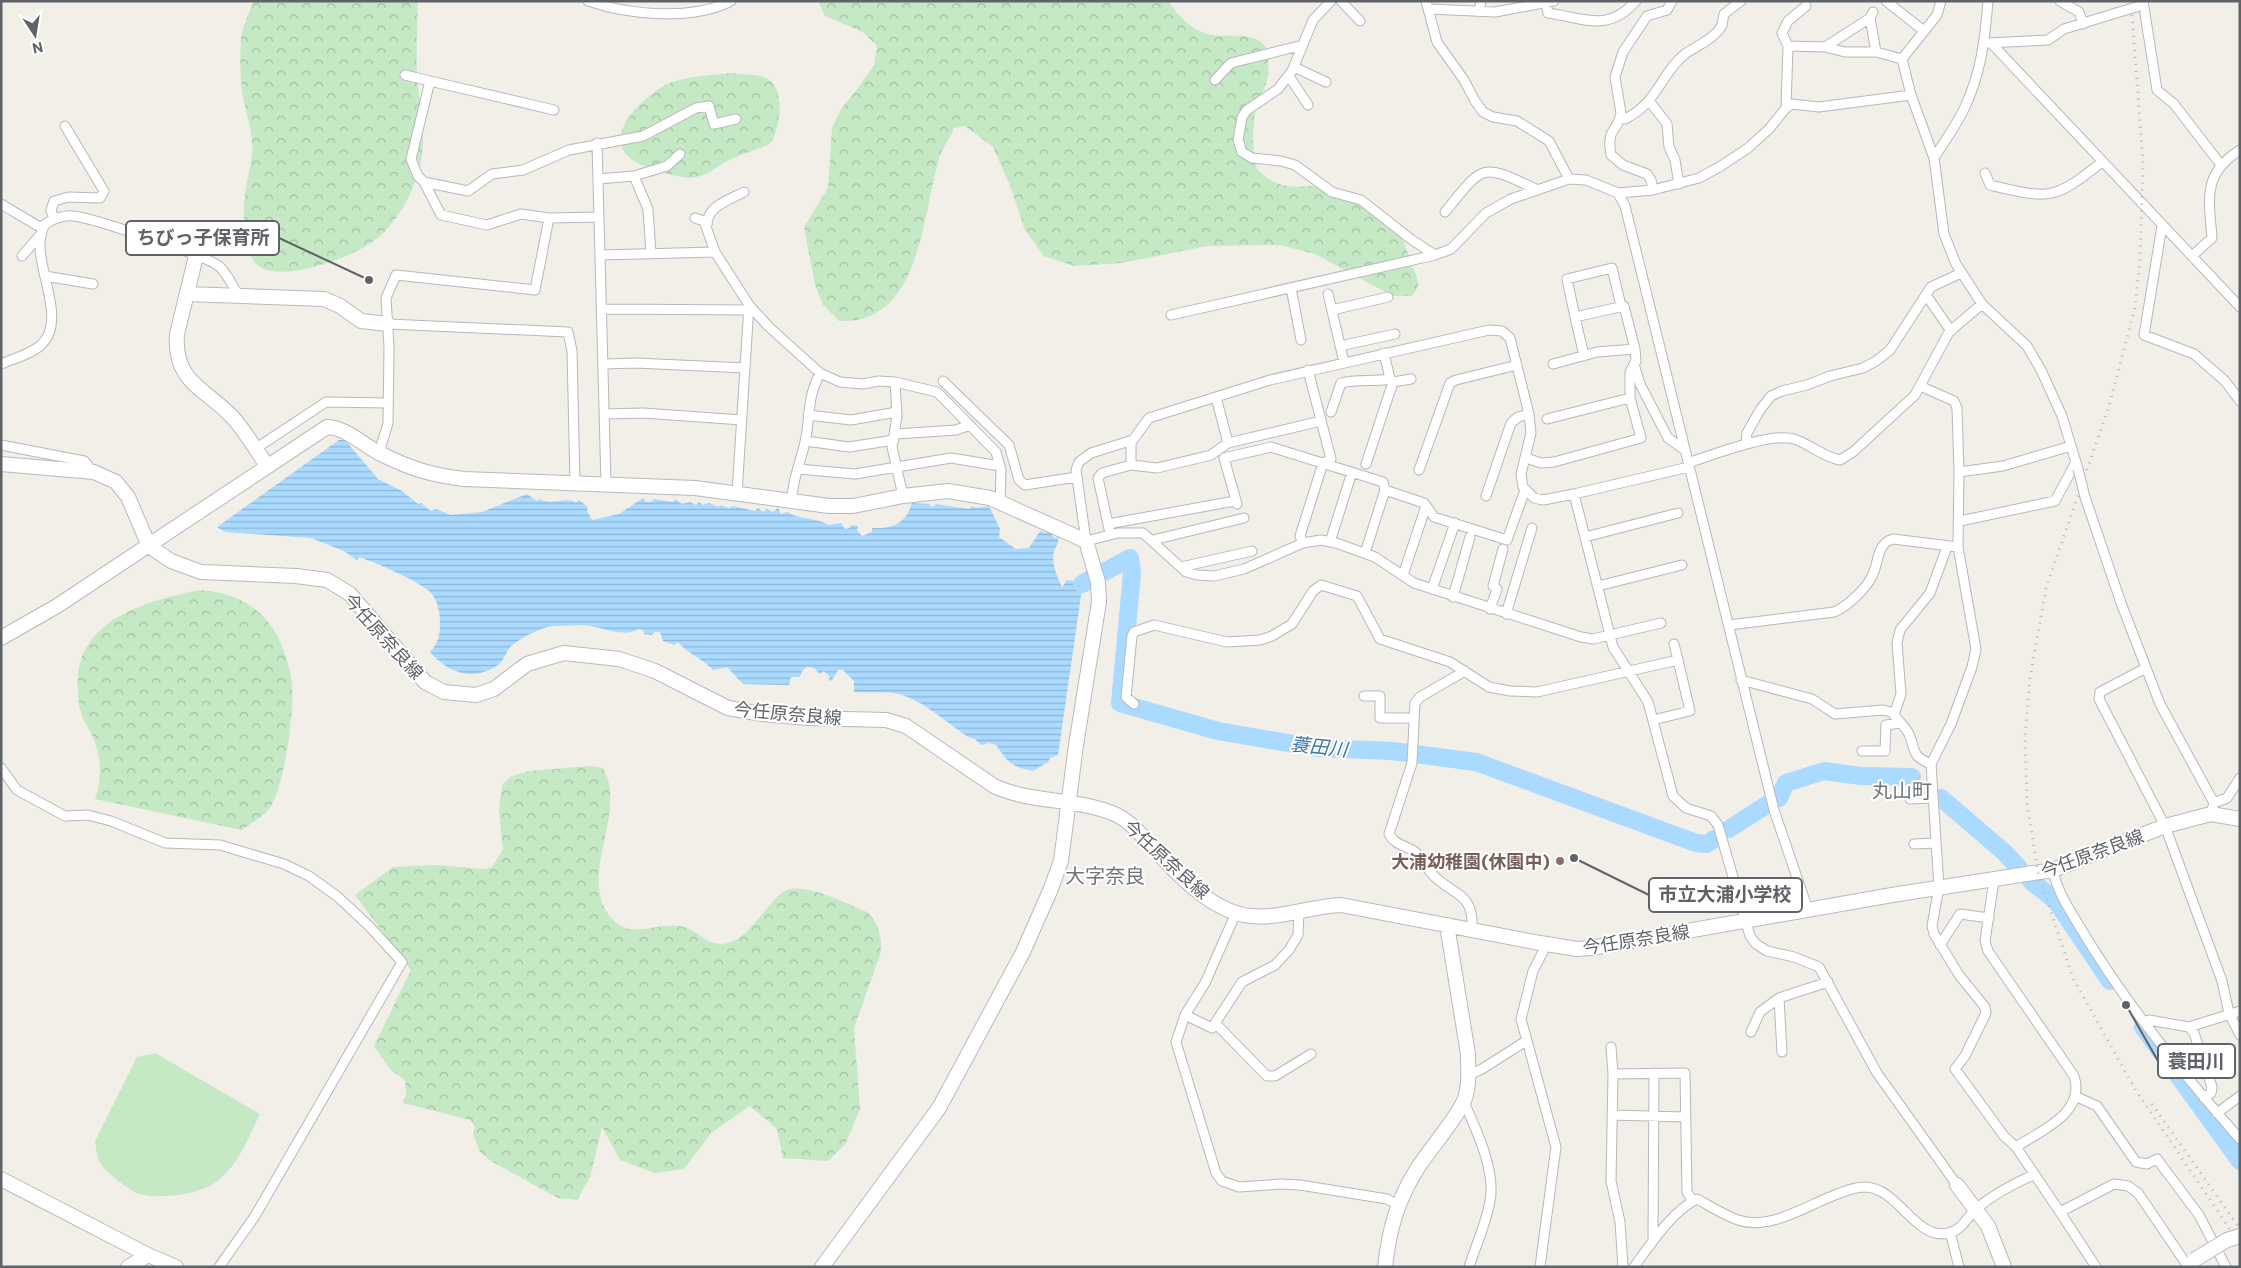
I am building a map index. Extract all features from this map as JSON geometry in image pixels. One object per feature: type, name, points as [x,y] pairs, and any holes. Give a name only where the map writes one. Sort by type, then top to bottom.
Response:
[{"type":"street","points":[[588,1],[612,9],[664,14],[715,9],[731,1]]},
{"type":"street","points":[[1331,1],[1313,20],[1294,67],[1278,89],[1247,110],[1239,127],[1238,140],[1242,152],[1252,158],[1281,160],[1295,165],[1332,192],[1360,200],[1412,240],[1435,255]]},
{"type":"street","points":[[1341,1],[1360,21]]},
{"type":"street","points":[[1479,12],[1481,1]]},
{"type":"street","points":[[1569,179],[1549,141],[1517,121],[1493,117],[1484,112],[1475,101],[1464,80],[1437,42],[1427,5],[1479,12],[1495,12],[1550,2],[1548,12],[1607,22],[1618,17],[1636,1]]},
{"type":"street","points":[[1653,190],[1651,180],[1647,174],[1623,165],[1611,155],[1610,132],[1621,118],[1615,77],[1623,52],[1642,21],[1647,16],[1666,10],[1672,1]]},
{"type":"street","points":[[1621,118],[1625,119],[1631,116],[1650,102],[1684,55],[1707,40],[1721,26],[1724,14],[1741,1]]},
{"type":"street","points":[[1886,1],[1924,31]]},
{"type":"street","points":[[1902,59],[1937,15],[1941,1]]},
{"type":"street","points":[[1934,158],[1964,111],[1976,81],[1988,43],[1988,1]]},
{"type":"street","points":[[2060,1],[2080,12]]},
{"type":"street","points":[[2078,1],[2083,24]]},
{"type":"street","points":[[1988,43],[2048,40],[2064,29],[2144,3],[2156,90],[2174,104],[2221,165]]},
{"type":"street","points":[[1786,108],[1788,46],[1783,39],[1783,28],[1806,6]]},
{"type":"street","points":[[1824,47],[1872,15],[1876,52]]},
{"type":"street","points":[[1988,43],[2240,307]]},
{"type":"street","points":[[1215,80],[1231,63],[1303,45]]},
{"type":"street","points":[[1788,46],[1824,47],[1845,52],[1876,52],[1902,59]]},
{"type":"street","points":[[1902,59],[1911,95],[1934,158],[1944,234],[1960,273],[1982,304],[2027,346],[2041,370],[2062,416],[2085,497],[2160,704],[2213,808],[2227,798],[2240,778]]},
{"type":"street","points":[[1294,67],[1326,82]]},
{"type":"street","points":[[405,75],[554,110]]},
{"type":"street","points":[[1288,76],[1308,105]]},
{"type":"street","points":[[430,80],[411,159],[418,176],[424,182],[441,215],[487,225],[522,214],[549,218],[600,217]]},
{"type":"street","points":[[1171,315],[1435,255],[1452,249],[1486,213],[1511,199],[1569,179],[1586,180],[1618,193],[1653,190],[1679,184],[1721,166],[1748,148],[1792,104],[1819,107],[1911,95]]},
{"type":"street","points":[[1650,102],[1667,124],[1669,147],[1679,184]]},
{"type":"street","points":[[424,182],[468,191],[492,174],[522,170],[569,150],[597,143],[643,136],[696,108],[705,106],[709,106],[714,124],[736,119]]},
{"type":"street","points":[[54,219],[51,210],[54,201],[69,197],[100,198],[104,191],[65,126]]},
{"type":"street","points":[[597,143],[603,309],[606,484]]},
{"type":"street","points":[[2192,256],[2212,238],[2208,193],[2221,165],[2240,150]]},
{"type":"street","points":[[598,179],[634,176],[667,166],[680,154]]},
{"type":"street","points":[[1985,173],[1990,185],[2035,196],[2053,194],[2071,187],[2102,162]]},
{"type":"street","points":[[1445,212],[1473,178],[1484,172],[1503,173],[1538,190]]},
{"type":"street","points":[[634,176],[648,209],[650,254]]},
{"type":"street","points":[[744,192],[711,210],[707,215],[707,225],[715,252],[749,307],[820,373],[840,382],[863,384],[879,381],[895,382],[937,392],[996,452],[1000,466],[1000,503]]},
{"type":"street","points":[[1618,193],[1625,206],[1774,810],[1808,910]]},
{"type":"street","points":[[1,204],[42,232]]},
{"type":"street","points":[[1,364],[33,351],[44,343],[50,329],[52,311],[40,248],[44,225],[54,219],[74,216],[150,238],[196,256],[220,266],[239,296]]},
{"type":"street","points":[[379,452],[386,430],[388,403],[388,324],[386,298],[396,275],[535,290],[549,218]]},
{"type":"street","points":[[695,218],[704,221],[707,225]]},
{"type":"street","points":[[2162,226],[2144,335],[2194,354],[2224,381],[2240,401]]},
{"type":"street","points":[[22,256],[42,232]]},
{"type":"street","points":[[601,255],[715,252]]},
{"type":"street","points":[[196,256],[176,345],[181,367],[194,386],[235,420],[267,466]]},
{"type":"street","points":[[1584,356],[1567,279],[1612,268],[1621,306],[1624,306],[1635,349],[1634,364],[1640,384],[1668,438],[1685,450]]},
{"type":"street","points":[[1746,444],[1747,433],[1760,410],[1771,396],[1782,390],[1807,386],[1830,376],[1863,368],[1876,361],[1890,350],[1931,287],[1960,273]]},
{"type":"street","points":[[45,276],[94,284]]},
{"type":"street","points":[[1291,288],[1301,340]]},
{"type":"street","points":[[187,294],[324,299],[340,306],[361,321],[388,324],[568,332],[572,351],[576,482]]},
{"type":"street","points":[[1328,294],[1344,362]]},
{"type":"street","points":[[1926,295],[1950,330]]},
{"type":"street","points":[[1332,310],[1388,297]]},
{"type":"street","points":[[1525,490],[1534,498],[1543,500],[1689,465],[1746,444],[1792,439],[1832,459],[1840,460],[1853,452],[1898,413],[1920,386],[1950,330],[1982,304]]},
{"type":"street","points":[[1576,317],[1621,306]]},
{"type":"street","points":[[603,309],[749,307]]},
{"type":"street","points":[[737,493],[749,307]]},
{"type":"street","points":[[822,1267],[939,1108],[1018,961],[1050,891],[1060,861],[1099,602],[1098,582],[1086,541],[1076,477],[1080,462],[1091,453],[1131,442],[1138,436],[1145,421],[1149,418],[1308,370],[1489,330],[1502,332],[1510,338],[1532,433],[1521,474],[1525,490],[1507,540],[1434,517],[1426,506],[1386,490]]},
{"type":"street","points":[[1340,346],[1395,334]]},
{"type":"street","points":[[1553,364],[1584,356],[1635,349]]},
{"type":"street","points":[[1366,464],[1391,380],[1384,353]]},
{"type":"street","points":[[604,364],[636,363],[745,368]]},
{"type":"street","points":[[1526,458],[1541,463],[1554,462],[1641,438],[1630,398],[1630,372],[1634,364]]},
{"type":"street","points":[[1419,470],[1450,383],[1517,365]]},
{"type":"street","points":[[1303,544],[1300,536],[1323,463],[1331,459],[1308,370]]},
{"type":"street","points":[[792,500],[806,441],[812,390],[820,373]]},
{"type":"street","points":[[1331,412],[1341,383],[1359,379],[1374,381],[1411,379]]},
{"type":"street","points":[[943,381],[1009,444],[1019,480],[1025,485],[1076,477]]},
{"type":"street","points":[[895,382],[897,412],[895,437],[892,446],[903,496]]},
{"type":"street","points":[[1920,386],[1954,401],[1957,408],[1960,521],[1958,547],[1976,649],[1972,667],[1951,724],[1931,764],[1939,888],[1932,926],[1940,945],[1959,975],[1985,1006],[1986,1013],[1965,1056],[1955,1069],[2004,1136],[2016,1148],[2096,1267]]},
{"type":"street","points":[[1216,397],[1228,443]]},
{"type":"street","points":[[1547,419],[1630,398]]},
{"type":"street","points":[[255,449],[326,402],[388,403]]},
{"type":"street","points":[[808,415],[852,420],[897,412]]},
{"type":"street","points":[[605,414],[643,413],[742,420]]},
{"type":"street","points":[[1486,496],[1511,423],[1518,417],[1529,414]]},
{"type":"street","points":[[1110,535],[1098,478],[1102,473],[1131,465],[1157,468],[1211,455],[1228,443],[1321,420]]},
{"type":"street","points":[[806,441],[849,447],[895,437],[956,430],[970,425]]},
{"type":"street","points":[[1,638],[57,606],[328,427],[345,432],[379,452],[433,475],[464,479],[696,488],[829,506],[853,506],[903,496],[948,490],[990,498],[1086,541],[1134,531],[1143,532],[1181,567],[1197,576],[1214,576],[1263,562],[1303,544],[1321,540],[1375,557],[1414,584],[1506,614],[1593,639],[1661,623]]},
{"type":"street","points":[[1131,442],[1131,465]]},
{"type":"street","points":[[1,445],[84,461],[88,466],[88,472]]},
{"type":"street","points":[[1959,472],[2003,466],[2071,446]]},
{"type":"street","points":[[1108,524],[1236,503],[1224,458],[1271,447],[1383,482],[1386,490],[1365,553]]},
{"type":"street","points":[[798,469],[846,474],[951,458],[1000,466]]},
{"type":"street","points":[[1,464],[88,472],[116,482],[128,497],[149,546]]},
{"type":"street","points":[[1960,521],[2055,502],[2077,466]]},
{"type":"street","points":[[1330,542],[1352,472]]},
{"type":"street","points":[[1574,494],[1615,652],[1630,672],[1648,702],[1673,796],[1686,808],[1711,816],[1718,825],[1744,921],[1750,936],[1756,944],[1767,951],[1794,957],[1819,967],[1877,1073],[1988,1226],[2004,1267]]},
{"type":"street","points":[[1403,575],[1426,506]]},
{"type":"street","points":[[1585,536],[1678,513]]},
{"type":"street","points":[[1153,540],[1244,518]]},
{"type":"street","points":[[1432,590],[1455,523]]},
{"type":"street","points":[[1506,614],[1532,528]]},
{"type":"street","points":[[1453,596],[1470,537]]},
{"type":"street","points":[[1729,625],[1834,612],[1846,607],[1873,576],[1880,551],[1888,541],[1893,539],[1958,547]]},
{"type":"street","name":"今任原奈良線","points":[[149,546],[171,561],[201,572],[296,576],[326,580],[350,594],[425,682],[444,692],[476,695],[494,689],[527,664],[564,653],[619,659],[655,671],[728,708],[799,717],[886,720],[906,726],[1001,790],[1009,793],[1069,801],[1113,813],[1132,826],[1159,855],[1203,895],[1236,913],[1250,916],[1282,916],[1341,905],[1547,944],[1591,948],[2053,870],[2213,808],[2240,818]]},
{"type":"street","points":[[1931,764],[1918,759],[1911,746],[1909,734],[1895,713],[1901,694],[1897,642],[1900,630],[1930,594],[1947,547]]},
{"type":"street","points":[[1490,609],[1497,589],[1493,586],[1503,549]]},
{"type":"street","points":[[1181,567],[1252,551]]},
{"type":"street","points":[[1598,586],[1682,565]]},
{"type":"street","points":[[1134,704],[1126,697],[1134,632],[1154,625],[1227,642],[1260,640],[1272,636],[1292,624],[1313,591],[1321,585],[1357,596],[1380,639],[1450,662],[1489,686],[1510,691],[1537,692],[1678,660]]},
{"type":"street","points":[[1653,720],[1690,711],[1674,644]]},
{"type":"street","points":[[2146,668],[2100,692],[2099,699],[2165,826],[2222,981],[2229,1013],[2240,1034]]},
{"type":"street","points":[[1465,671],[1420,697],[1415,703],[1412,763],[1389,834],[1393,841],[1415,852],[1434,876],[1463,897],[1473,912],[1472,930]]},
{"type":"street","points":[[1741,680],[1812,699],[1835,714],[1883,710],[1895,713]]},
{"type":"street","points":[[1364,696],[1380,696],[1380,718],[1413,718]]},
{"type":"street","points":[[1862,751],[1885,751],[1886,725],[1900,723]]},
{"type":"street","points":[[1,768],[17,790],[65,816],[88,815],[111,821],[165,842],[220,845],[284,864],[308,876],[338,897],[369,926],[402,962],[255,1216],[219,1267]]},
{"type":"street","points":[[1910,799],[1933,798]]},
{"type":"street","points":[[1914,844],[1936,843]]},
{"type":"street","points":[[2053,870],[2062,896],[2093,948],[2145,1022],[2204,1098],[2240,1139]]},
{"type":"street","points":[[1994,880],[1985,941],[1988,951],[2074,1076],[2077,1086],[2077,1097],[2072,1108],[2016,1148]]},
{"type":"street","points":[[1185,1015],[1212,1028],[1242,982],[1275,965],[1289,950],[1298,935],[1299,912]]},
{"type":"street","points":[[1236,913],[1205,982],[1185,1015],[1176,1042],[1180,1061],[1216,1173],[1222,1181],[1239,1187],[1281,1184],[1300,1185],[1388,1199],[1398,1205]]},
{"type":"street","points":[[1940,945],[1960,914],[1989,918]]},
{"type":"street","points":[[1385,1267],[1389,1231],[1398,1205],[1416,1170],[1464,1102],[1469,1075],[1468,1054],[1447,925]]},
{"type":"street","points":[[1540,1267],[1556,1147],[1520,1019],[1533,972],[1547,944]]},
{"type":"street","points":[[1751,1032],[1760,1012],[1779,998],[1828,982]]},
{"type":"street","points":[[1779,998],[1782,1052]]},
{"type":"street","points":[[2145,1022],[2149,1020],[2189,1027],[2240,1011]]},
{"type":"street","points":[[1215,1023],[1267,1076],[1276,1076],[1310,1054]]},
{"type":"street","points":[[2189,1027],[2194,1034],[2212,1087],[2211,1093],[2204,1098]]},
{"type":"street","points":[[1469,1075],[1482,1069],[1526,1040]]},
{"type":"street","points":[[1611,1047],[1613,1074],[1611,1181],[1620,1222],[1623,1267]]},
{"type":"street","points":[[1613,1074],[1686,1073],[1687,1192],[1692,1201]]},
{"type":"street","points":[[1653,1241],[1654,1074]]},
{"type":"street","points":[[2217,1113],[2240,1096]]},
{"type":"street","points":[[2077,1097],[2097,1106],[2136,1162],[2147,1164],[2157,1159],[2199,1216],[2226,1267]]},
{"type":"street","points":[[1464,1102],[1482,1140],[1492,1188],[1477,1249],[1469,1267]]},
{"type":"street","points":[[1612,1115],[1685,1117]]},
{"type":"street","points":[[1634,1267],[1653,1241],[1688,1203],[1697,1199],[1738,1220],[1752,1222],[1781,1217],[1848,1190],[1866,1187],[1877,1190],[1895,1201],[1926,1229],[1943,1234],[1962,1227],[1976,1208],[2033,1174]]},
{"type":"street","points":[[1,1179],[148,1255],[176,1267]]},
{"type":"street","points":[[2060,1212],[2114,1184],[2128,1186],[2138,1193],[2189,1264],[2227,1240],[2240,1236]]},
{"type":"street","points":[[1950,1232],[1960,1267]]},
{"type":"street","points":[[128,1267],[148,1255]]},
{"type":"green space","points":[[253,1],[418,1],[417,73],[423,146],[419,170],[412,189],[390,226],[375,240],[365,247],[334,261],[297,270],[280,272],[266,270],[252,259],[247,244],[244,200],[252,148],[242,90],[240,53],[242,31]]},
{"type":"green space","points":[[818,1],[1169,1],[1181,18],[1199,31],[1218,36],[1245,36],[1258,40],[1266,49],[1269,68],[1267,82],[1257,104],[1254,118],[1253,134],[1256,167],[1269,179],[1278,184],[1295,187],[1323,186],[1334,188],[1354,194],[1371,205],[1387,219],[1402,238],[1417,277],[1417,288],[1411,296],[1393,296],[1315,254],[1280,245],[1207,246],[1122,263],[1074,266],[1044,256],[1025,230],[1009,183],[993,147],[965,126],[954,128],[940,155],[922,236],[902,286],[887,305],[866,317],[839,321],[823,305],[815,285],[804,227],[828,188],[832,128],[841,109],[874,65],[877,46],[863,32],[825,16]]},
{"type":"green space","points":[[732,73],[764,77],[776,89],[780,106],[772,142],[733,158],[701,176],[692,178],[673,175],[641,165],[631,159],[623,149],[621,138],[624,126],[640,104],[651,94],[679,80]]},
{"type":"green space","points":[[200,590],[234,597],[260,614],[279,639],[290,672],[292,704],[289,737],[276,795],[269,809],[242,830],[95,799],[98,791],[100,766],[97,749],[83,718],[79,702],[78,678],[82,657],[91,640],[105,626],[122,615],[161,599]]},
{"type":"green space","points":[[591,766],[603,768],[609,786],[608,825],[600,864],[599,884],[602,902],[612,919],[619,925],[636,929],[671,925],[680,926],[688,928],[712,942],[726,943],[736,940],[749,929],[781,893],[795,889],[805,889],[838,900],[867,912],[875,921],[881,943],[880,955],[854,1028],[860,1109],[846,1143],[828,1161],[783,1158],[777,1129],[750,1106],[711,1133],[684,1169],[655,1173],[620,1160],[602,1127],[590,1177],[577,1200],[558,1198],[491,1161],[480,1152],[473,1134],[475,1127],[470,1120],[403,1103],[406,1093],[405,1080],[390,1069],[374,1046],[411,970],[355,895],[393,867],[435,865],[484,869],[492,867],[503,849],[499,811],[503,784],[510,777],[529,771]]},
{"type":"green space","points":[[155,1053],[260,1114],[233,1165],[213,1184],[194,1192],[173,1196],[138,1194],[113,1177],[103,1167],[98,1158],[95,1141],[137,1057]]},
{"type":"water","points":[[339,440],[345,440],[378,479],[402,491],[418,504],[421,503],[431,511],[436,509],[451,515],[482,512],[527,494],[537,501],[539,499],[549,502],[568,500],[576,503],[579,500],[588,507],[587,511],[592,520],[619,514],[643,498],[646,502],[651,502],[654,499],[673,502],[675,499],[682,504],[690,502],[696,505],[699,502],[703,505],[709,503],[718,507],[720,505],[729,508],[733,506],[755,511],[758,508],[763,512],[767,509],[773,512],[778,508],[781,514],[788,512],[828,525],[841,523],[845,529],[850,528],[851,525],[858,526],[857,530],[862,536],[872,532],[872,528],[897,524],[906,516],[912,503],[929,504],[932,507],[936,504],[969,509],[972,506],[976,508],[989,506],[1000,529],[999,537],[1016,549],[1029,548],[1040,531],[1046,533],[1050,531],[1054,538],[1058,537],[1053,560],[1056,574],[1062,587],[1067,580],[1082,582],[1091,573],[1093,582],[1082,589],[1058,755],[1050,758],[1048,762],[1033,771],[1020,768],[1007,760],[996,745],[989,743],[981,745],[975,739],[968,737],[916,701],[898,694],[854,692],[854,681],[843,670],[838,670],[832,680],[828,681],[830,677],[824,671],[820,674],[814,668],[807,667],[802,671],[800,677],[791,677],[789,685],[743,684],[727,667],[713,670],[678,642],[674,645],[663,641],[660,632],[655,632],[652,635],[644,634],[643,630],[638,629],[626,633],[582,625],[550,627],[537,631],[517,642],[508,650],[500,664],[489,670],[470,674],[453,670],[430,652],[437,643],[439,636],[440,615],[435,598],[423,587],[386,567],[359,557],[357,560],[344,551],[311,538],[225,532],[217,527]]},
{"type":"waterway","name":"蓑田川","points":[[1082,584],[1130,558],[1132,573],[1120,703],[1218,731],[1317,748],[1392,751],[1476,762],[1696,843],[1707,844],[1714,839]]},
{"type":"waterway","name":"蓑田川","points":[[1779,798],[1786,783],[1824,771],[1861,776],[1912,777]]},
{"type":"waterway","name":"蓑田川","points":[[1941,798],[2004,852],[2019,868]]},
{"type":"waterway","name":"蓑田川","points":[[1729,829],[1768,804]]},
{"type":"waterway","name":"蓑田川","points":[[2031,881],[2056,901],[2110,981]]},
{"type":"waterway","name":"蓑田川","points":[[2143,1027],[2240,1161]]},
{"type":"railway","points":[[2131,1],[2143,161],[2140,260],[2135,308],[2109,406],[2046,588],[2030,678],[2025,736],[2027,802],[2038,873],[2073,978],[2135,1089],[2240,1244]]},
{"type":"railway","points":[[2152,1104],[2240,1229]]},
{"type":"place","name":"ちびっ子保育所","points":[[369,280]]},
{"type":"place","name":"市立大浦小学校","points":[[1574,858]]},
{"type":"place","name":"大浦幼稚園(休園中)","points":[[1560,861]]},
{"type":"place","name":"蓑田川","points":[[2126,1005]]},
{"type":"district","name":"丸山町","points":[[1902,790]]},
{"type":"district","name":"大字奈良","points":[[1105,875]]}]
